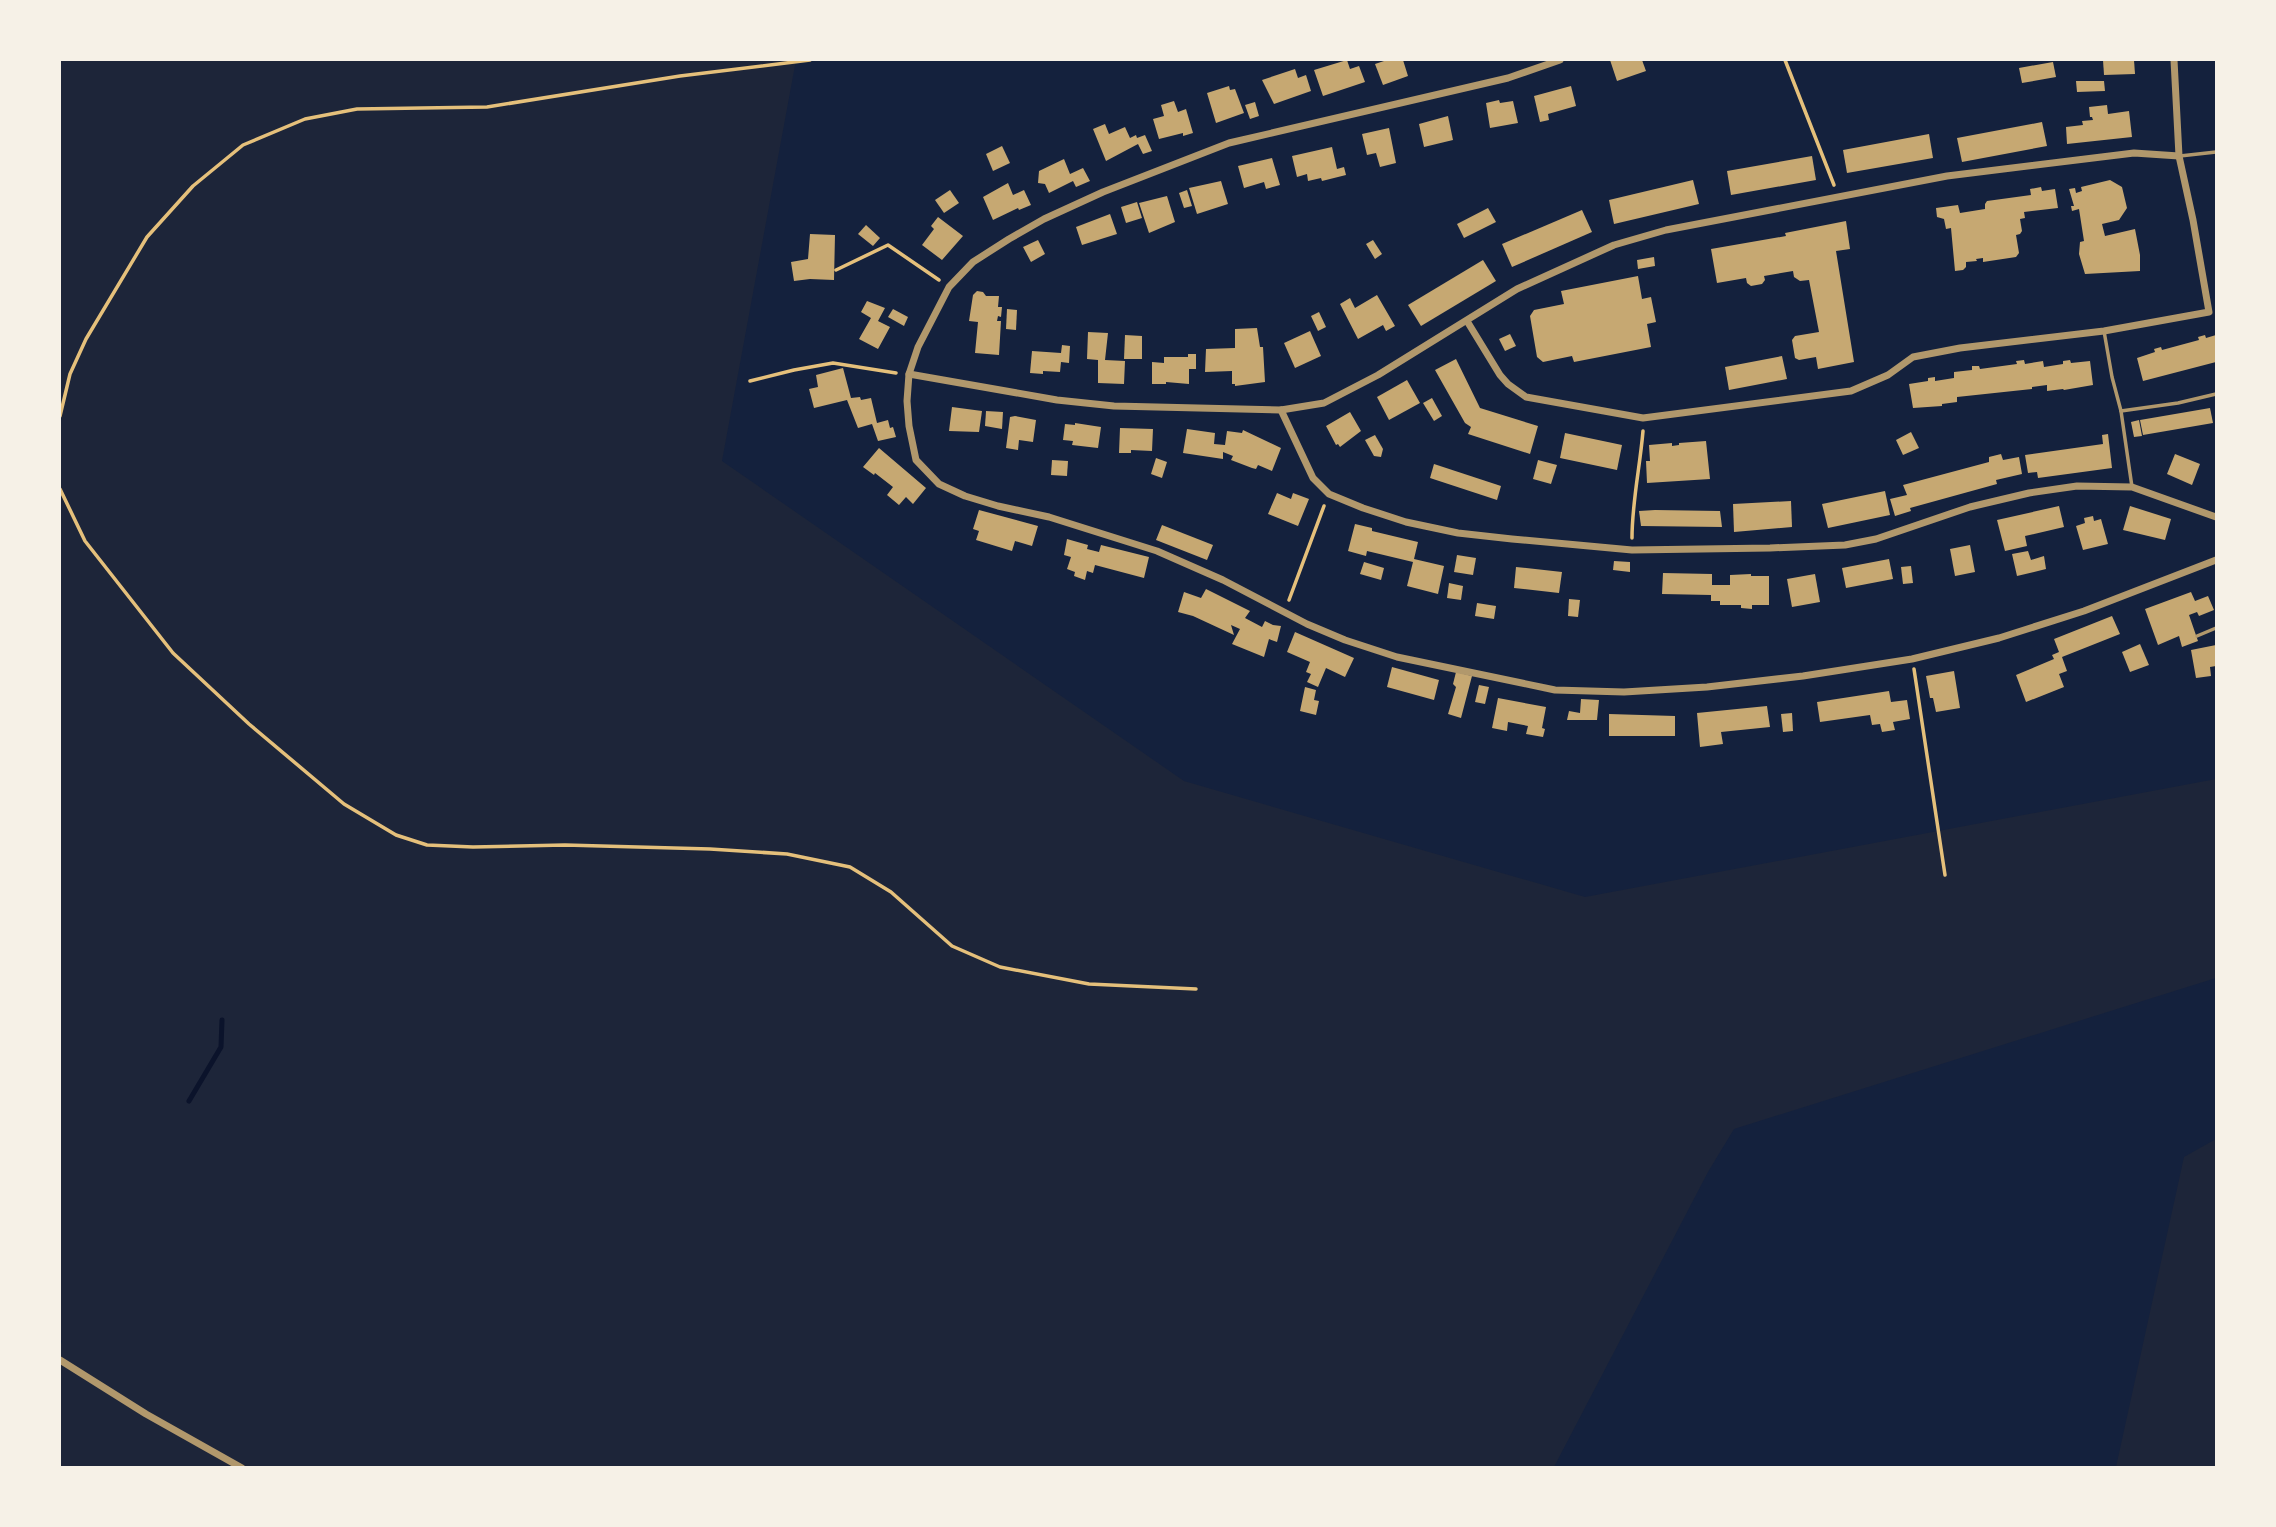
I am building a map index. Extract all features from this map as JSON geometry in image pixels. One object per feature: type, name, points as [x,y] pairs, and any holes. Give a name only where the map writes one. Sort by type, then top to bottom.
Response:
[{"type":"street","points":[[1560,60],[1508,78],[1229,143],[1103,192],[1044,219],[973,262],[949,286],[930,321],[909,374],[909,426],[916,460],[939,484],[965,496],[1060,520],[1157,551],[1345,640],[1396,657],[1555,690],[1623,692],[1707,687],[1912,659],[1998,638],[2084,611],[2217,560]]},
{"type":"street","points":[[1467,321],[1500,375],[1526,397],[1643,418],[1851,391],[1888,375],[1913,357],[1960,348],[2104,331],[2213,309],[2179,156],[2174,60]]},
{"type":"street","points":[[909,374],[1057,400],[1114,407],[1281,410],[1324,403],[1378,375],[1517,289],[1614,245],[1666,230],[1947,176],[2134,153],[2179,156]]},
{"type":"street","points":[[1281,410],[1313,478],[1329,494],[1406,522],[1458,533],[1632,550],[1845,544],[1877,539],[1970,507],[2077,485],[2132,487],[2217,517]]},
{"type":"street","points":[[60,1360],[146,1414],[243,1468]]},
{"type":"lane","points":[[2179,156],[2217,152]]},
{"type":"lane","points":[[2104,331],[2121,411],[2132,487]]},
{"type":"lane","points":[[2121,411],[2217,394]]},
{"type":"lane","points":[[2197,636],[2217,628]]},
{"type":"path","points":[[60,416],[70,374],[86,339],[147,237],[192,186],[243,145],[305,119],[357,109],[487,107],[680,76],[810,60]]},
{"type":"path","points":[[1785,60],[1839,198]]},
{"type":"path","points":[[836,270],[888,245],[949,286]]},
{"type":"path","points":[[750,381],[833,363],[909,374]]},
{"type":"path","points":[[1632,550],[1632,507],[1637,495],[1643,418]]},
{"type":"path","points":[[60,489],[85,541],[173,653],[249,724],[344,804],[397,835],[427,845],[462,847],[565,845],[787,854],[850,867],[891,892],[952,946],[1000,967],[1089,984],[1196,989]]},
{"type":"path","points":[[1294,588],[1322,511]]},
{"type":"path","points":[[1912,659],[1945,875]]},
{"type":"shaded area","points":[[60,60],[796,60],[722,461],[1184,781],[1585,897],[2216,779],[2216,978],[1734,1129],[1708,1172],[1554,1467],[60,1467]]},
{"type":"shaded area","points":[[2216,1139],[2216,1467],[2116,1467],[2184,1157]]},
{"type":"building","points":[[1347,60],[1350,69],[1359,66],[1365,82],[1323,96],[1314,70]]},
{"type":"building","points":[[1387,60],[1403,60],[1408,76],[1383,85],[1375,64]]},
{"type":"building","points":[[1610,60],[1642,60],[1646,71],[1617,81]]},
{"type":"building","points":[[2103,60],[2134,60],[2135,74],[2104,75]]},
{"type":"building","points":[[2053,62],[2056,77],[2022,83],[2019,68]]},
{"type":"building","points":[[1295,69],[1298,78],[1306,75],[1311,91],[1274,104],[1262,80]]},
{"type":"building","points":[[2076,81],[2104,81],[2105,91],[2077,92]]},
{"type":"building","points":[[1229,86],[1230,90],[1235,89],[1244,113],[1216,123],[1207,93]]},
{"type":"building","points":[[1571,86],[1576,106],[1548,114],[1549,120],[1540,122],[1534,96]]},
{"type":"building","points":[[1499,100],[1500,103],[1513,101],[1518,123],[1490,128],[1486,103]]},
{"type":"building","points":[[1174,101],[1178,112],[1186,109],[1193,133],[1159,139],[1153,119],[1164,116],[1161,105]]},
{"type":"building","points":[[1255,102],[1259,116],[1250,119],[1245,105]]},
{"type":"building","points":[[2107,105],[2108,114],[2129,111],[2132,137],[2067,144],[2066,127],[2083,125],[2082,121],[2093,120],[2089,107]]},
{"type":"building","points":[[1448,116],[1453,140],[1424,147],[1419,124]]},
{"type":"building","points":[[2042,122],[2047,146],[1962,162],[1957,138]]},
{"type":"building","points":[[1105,124],[1109,134],[1125,127],[1130,138],[1145,135],[1152,151],[1143,154],[1138,144],[1106,161],[1093,129]]},
{"type":"building","points":[[1389,128],[1396,163],[1380,167],[1376,153],[1367,155],[1362,134]]},
{"type":"building","points":[[1929,134],[1933,158],[1847,173],[1843,150]]},
{"type":"building","points":[[1002,146],[1010,163],[993,171],[986,154]]},
{"type":"building","points":[[1332,147],[1337,169],[1344,167],[1346,175],[1322,181],[1321,178],[1308,181],[1307,174],[1297,177],[1292,156]]},
{"type":"building","points":[[1812,156],[1816,180],[1731,195],[1727,171]]},
{"type":"building","points":[[1272,158],[1280,185],[1266,189],[1264,182],[1244,188],[1238,166]]},
{"type":"building","points":[[1064,159],[1070,174],[1083,168],[1090,181],[1076,187],[1073,181],[1049,193],[1045,184],[1038,183],[1039,171]]},
{"type":"building","points":[[1693,180],[1699,204],[1614,224],[1609,200]]},
{"type":"building","points":[[2110,180],[2122,187],[2127,208],[2119,220],[2102,224],[2105,236],[2135,229],[2140,271],[2085,274],[2079,254],[2080,242],[2084,241],[2079,209],[2072,211],[2071,206],[2074,206],[2069,189],[2075,188],[2076,193],[2082,191],[2081,187]]},
{"type":"building","points":[[1221,181],[1228,204],[1197,214],[1189,188]]},
{"type":"building","points":[[1008,183],[1013,195],[1024,190],[1031,205],[993,220],[983,197]]},
{"type":"building","points":[[2041,187],[2042,191],[2055,189],[2058,208],[2024,212],[2025,218],[2020,219],[2022,231],[2016,235],[2019,253],[2016,257],[1983,262],[1983,258],[1976,259],[1977,261],[1966,262],[1963,270],[1955,271],[1951,228],[1946,229],[1944,219],[1937,217],[1936,208],[1958,205],[1960,213],[1985,209],[1987,201],[2031,195],[2030,189]]},
{"type":"building","points":[[950,190],[959,203],[944,213],[935,200]]},
{"type":"building","points":[[1187,190],[1192,206],[1184,208],[1179,193]]},
{"type":"building","points":[[1167,196],[1175,222],[1149,233],[1139,203]]},
{"type":"building","points":[[1137,202],[1142,218],[1126,223],[1121,207]]},
{"type":"building","points":[[1488,208],[1496,222],[1464,238],[1457,224]]},
{"type":"building","points":[[1582,210],[1592,232],[1512,267],[1502,244]]},
{"type":"building","points":[[1110,214],[1117,234],[1082,245],[1076,227]]},
{"type":"building","points":[[938,217],[963,236],[942,260],[922,245],[934,229],[931,226]]},
{"type":"building","points":[[1846,221],[1850,249],[1836,251],[1854,362],[1818,369],[1816,357],[1799,360],[1795,358],[1792,340],[1795,336],[1819,332],[1809,280],[1800,281],[1794,277],[1793,271],[1764,276],[1762,284],[1751,286],[1746,278],[1717,283],[1711,249],[1786,236],[1785,233]]},
{"type":"building","points":[[866,225],[880,238],[873,246],[858,234]]},
{"type":"building","points":[[810,234],[835,235],[834,280],[794,281],[791,262],[808,259]]},
{"type":"building","points":[[1038,240],[1045,254],[1031,262],[1023,247]]},
{"type":"building","points":[[1373,240],[1382,254],[1375,259],[1366,244]]},
{"type":"building","points":[[1654,257],[1655,266],[1638,269],[1637,260]]},
{"type":"building","points":[[1483,260],[1496,281],[1421,326],[1408,305]]},
{"type":"building","points":[[1638,276],[1642,299],[1651,297],[1656,322],[1647,324],[1651,347],[1574,362],[1572,356],[1543,362],[1537,357],[1530,316],[1534,310],[1564,304],[1561,291]]},
{"type":"building","points":[[977,291],[986,296],[999,296],[998,307],[1002,307],[1001,317],[998,316],[997,321],[1001,321],[999,355],[975,353],[978,322],[969,321],[973,295]]},
{"type":"building","points":[[1377,295],[1395,326],[1386,331],[1383,325],[1358,339],[1340,304],[1350,298],[1355,308]]},
{"type":"building","points":[[867,301],[885,308],[878,321],[890,327],[878,349],[859,339],[871,318],[861,312]]},
{"type":"building","points":[[893,309],[908,317],[904,326],[888,317]]},
{"type":"building","points":[[1007,309],[1017,310],[1016,330],[1006,329]]},
{"type":"building","points":[[1319,312],[1326,327],[1318,331],[1311,316]]},
{"type":"building","points":[[1257,328],[1260,347],[1263,347],[1265,382],[1235,386],[1232,384],[1232,371],[1205,372],[1206,349],[1235,348],[1235,329]]},
{"type":"building","points":[[1310,331],[1321,356],[1295,368],[1284,343]]},
{"type":"building","points":[[1088,332],[1108,333],[1105,360],[1125,361],[1124,384],[1098,383],[1098,360],[1087,359]]},
{"type":"building","points":[[1510,334],[1516,346],[1505,351],[1499,339]]},
{"type":"building","points":[[1125,335],[1142,336],[1142,359],[1124,359]]},
{"type":"building","points":[[2205,335],[2206,338],[2216,335],[2216,362],[2143,381],[2137,358],[2155,352],[2154,349],[2161,347],[2162,350],[2199,340],[2198,337]]},
{"type":"building","points":[[1062,345],[1070,346],[1069,363],[1061,362],[1060,372],[1030,373],[1032,351],[1061,353]]},
{"type":"building","points":[[1188,354],[1196,354],[1196,369],[1189,369],[1189,384],[1152,384],[1152,362],[1164,363],[1164,357],[1188,357]]},
{"type":"building","points":[[1782,356],[1787,379],[1729,390],[1725,367]]},
{"type":"building","points":[[1456,359],[1480,408],[1538,426],[1530,454],[1468,434],[1471,427],[1465,423],[1435,370]]},
{"type":"building","points":[[2024,360],[2025,364],[2043,361],[2044,367],[2070,360],[2071,363],[2090,361],[2093,385],[2047,391],[2047,385],[1957,397],[1957,402],[1942,406],[1913,408],[1909,384],[1935,377],[1935,381],[1954,378],[1954,372],[1972,370],[1972,366],[1979,366],[1980,369],[2017,364],[2016,361]]},
{"type":"building","points":[[843,368],[851,398],[871,398],[877,423],[888,420],[896,437],[878,441],[872,424],[858,428],[847,400],[814,408],[809,389],[818,387],[816,375]]},
{"type":"building","points":[[1407,380],[1420,403],[1389,420],[1377,397]]},
{"type":"building","points":[[1432,398],[1442,416],[1434,421],[1423,403]]},
{"type":"building","points":[[952,407],[982,411],[979,432],[949,431]]},
{"type":"building","points":[[2210,408],[2213,423],[2143,435],[2140,420]]},
{"type":"building","points":[[986,411],[1003,412],[1002,429],[985,426]]},
{"type":"building","points":[[1350,412],[1361,431],[1340,447],[1336,445],[1326,426]]},
{"type":"building","points":[[1010,417],[1036,420],[1033,442],[1019,440],[1018,450],[1006,448]]},
{"type":"building","points":[[2139,420],[2142,436],[2134,437],[2131,422]]},
{"type":"building","points":[[1065,424],[1101,427],[1098,448],[1072,445],[1073,441],[1063,440]]},
{"type":"building","points":[[1120,428],[1153,429],[1152,451],[1131,450],[1131,453],[1119,453]]},
{"type":"building","points":[[1187,429],[1215,433],[1214,444],[1225,445],[1227,431],[1242,433],[1243,430],[1281,448],[1272,471],[1258,465],[1256,469],[1231,460],[1233,456],[1223,452],[1223,459],[1183,453]]},
{"type":"building","points":[[1911,432],[1919,448],[1903,455],[1896,440]]},
{"type":"building","points":[[1565,433],[1622,445],[1617,470],[1560,458]]},
{"type":"building","points":[[2108,434],[2112,468],[2038,478],[2037,472],[2028,473],[2025,455],[2103,444],[2102,435]]},
{"type":"building","points":[[1375,435],[1383,449],[1381,457],[1374,456],[1365,440]]},
{"type":"building","points":[[1706,441],[1710,479],[1647,483],[1646,461],[1650,461],[1649,445],[1672,443],[1672,446]]},
{"type":"building","points":[[879,448],[926,488],[913,504],[906,497],[899,505],[887,495],[893,487],[863,467]]},
{"type":"building","points":[[2001,454],[2003,460],[2019,457],[2022,474],[1996,480],[1997,484],[1910,508],[1911,511],[1895,516],[1890,499],[1907,495],[1903,485],[1989,462],[1989,457]]},
{"type":"building","points":[[2175,454],[2200,464],[2192,485],[2167,474]]},
{"type":"building","points":[[1156,458],[1167,462],[1162,478],[1151,474]]},
{"type":"building","points":[[1052,460],[1068,461],[1067,476],[1051,475]]},
{"type":"building","points":[[1538,460],[1557,465],[1551,484],[1533,479]]},
{"type":"building","points":[[1434,464],[1501,486],[1497,500],[1430,478]]},
{"type":"building","points":[[1885,491],[1890,515],[1828,528],[1822,504]]},
{"type":"building","points":[[1277,493],[1291,499],[1293,493],[1309,499],[1298,526],[1268,514]]},
{"type":"building","points":[[1791,501],[1792,527],[1734,532],[1733,504]]},
{"type":"building","points":[[2059,506],[2064,527],[2025,536],[2027,546],[2005,551],[1997,520]]},
{"type":"building","points":[[2130,506],[2171,519],[2165,540],[2123,530]]},
{"type":"building","points":[[979,510],[1038,526],[1032,546],[1015,541],[1012,551],[976,540],[979,531],[973,529]]},
{"type":"building","points":[[1639,511],[1720,511],[1722,527],[1641,526]]},
{"type":"building","points":[[2093,516],[2094,521],[2101,519],[2108,544],[2083,550],[2076,526],[2085,523],[2084,518]]},
{"type":"building","points":[[1355,524],[1418,542],[1414,559],[1444,566],[1438,594],[1407,586],[1413,562],[1367,551],[1366,556],[1348,551]]},
{"type":"building","points":[[1162,525],[1213,545],[1207,560],[1156,540]]},
{"type":"building","points":[[1067,539],[1088,545],[1087,549],[1099,552],[1101,545],[1149,557],[1144,578],[1095,565],[1093,573],[1087,571],[1085,580],[1074,576],[1075,572],[1067,569],[1071,557],[1064,555]]},
{"type":"building","points":[[1970,545],[1975,572],[1955,576],[1950,549]]},
{"type":"building","points":[[2028,551],[2031,560],[2044,556],[2046,569],[2017,576],[2012,554]]},
{"type":"building","points":[[1457,555],[1476,558],[1473,575],[1454,572]]},
{"type":"building","points":[[1889,559],[1893,579],[1846,588],[1842,568]]},
{"type":"building","points":[[1614,561],[1630,562],[1630,572],[1613,570]]},
{"type":"building","points":[[1364,562],[1384,568],[1381,580],[1360,574]]},
{"type":"building","points":[[1911,566],[1913,583],[1903,584],[1901,567]]},
{"type":"building","points":[[1516,567],[1562,572],[1559,593],[1514,588]]},
{"type":"building","points":[[1663,573],[1712,574],[1712,585],[1730,585],[1730,575],[1769,576],[1769,605],[1752,605],[1752,609],[1741,608],[1741,605],[1720,605],[1720,601],[1711,601],[1711,595],[1662,594]]},
{"type":"building","points":[[1815,574],[1820,602],[1792,607],[1787,579]]},
{"type":"building","points":[[1449,583],[1463,586],[1461,600],[1447,598]]},
{"type":"building","points":[[1206,589],[1250,611],[1245,618],[1262,627],[1265,621],[1281,626],[1277,642],[1269,639],[1264,657],[1232,644],[1240,629],[1231,625],[1234,635],[1178,612],[1184,592],[1201,598]]},
{"type":"building","points":[[2191,592],[2195,601],[2208,596],[2214,610],[2199,616],[2197,612],[2189,615],[2198,641],[2182,647],[2179,636],[2158,645],[2145,609]]},
{"type":"building","points":[[1569,599],[1580,600],[1578,617],[1568,616]]},
{"type":"building","points":[[1477,603],[1496,606],[1494,619],[1475,616]]},
{"type":"building","points":[[2112,616],[2120,634],[2062,657],[2067,671],[2059,674],[2064,687],[2026,702],[2016,675],[2054,659],[2052,655],[2059,652],[2054,639]]},
{"type":"building","points":[[1295,632],[1354,658],[1345,677],[1326,668],[1318,687],[1307,682],[1311,674],[1306,672],[1310,662],[1287,652]]},
{"type":"building","points":[[2140,644],[2149,665],[2130,672],[2122,652]]},
{"type":"building","points":[[2216,645],[2216,666],[2210,667],[2211,676],[2196,678],[2191,650]]},
{"type":"building","points":[[1392,667],[1439,680],[1434,700],[1387,687]]},
{"type":"building","points":[[1954,671],[1960,708],[1936,712],[1926,676]]},
{"type":"building","points":[[1456,672],[1472,676],[1461,718],[1448,714],[1456,687],[1453,684]]},
{"type":"building","points":[[1479,685],[1489,687],[1485,704],[1475,702]]},
{"type":"building","points":[[1305,687],[1316,690],[1314,700],[1319,701],[1316,715],[1300,711]]},
{"type":"building","points":[[1889,691],[1891,702],[1907,700],[1910,719],[1893,722],[1895,730],[1882,732],[1880,724],[1872,725],[1870,715],[1820,722],[1817,702]]},
{"type":"building","points":[[1498,698],[1546,707],[1543,737],[1526,734],[1528,726],[1508,722],[1507,731],[1492,728]]},
{"type":"building","points":[[1581,699],[1599,700],[1597,720],[1567,720],[1569,711],[1580,713]]},
{"type":"building","points":[[1767,706],[1770,727],[1721,732],[1723,744],[1700,747],[1697,713]]},
{"type":"building","points":[[1792,713],[1793,731],[1783,732],[1781,714]]},
{"type":"building","points":[[1609,714],[1675,716],[1675,736],[1609,736]]},
{"type":"waterway","points":[[189,1101],[221,1047],[222,1020]]}]
